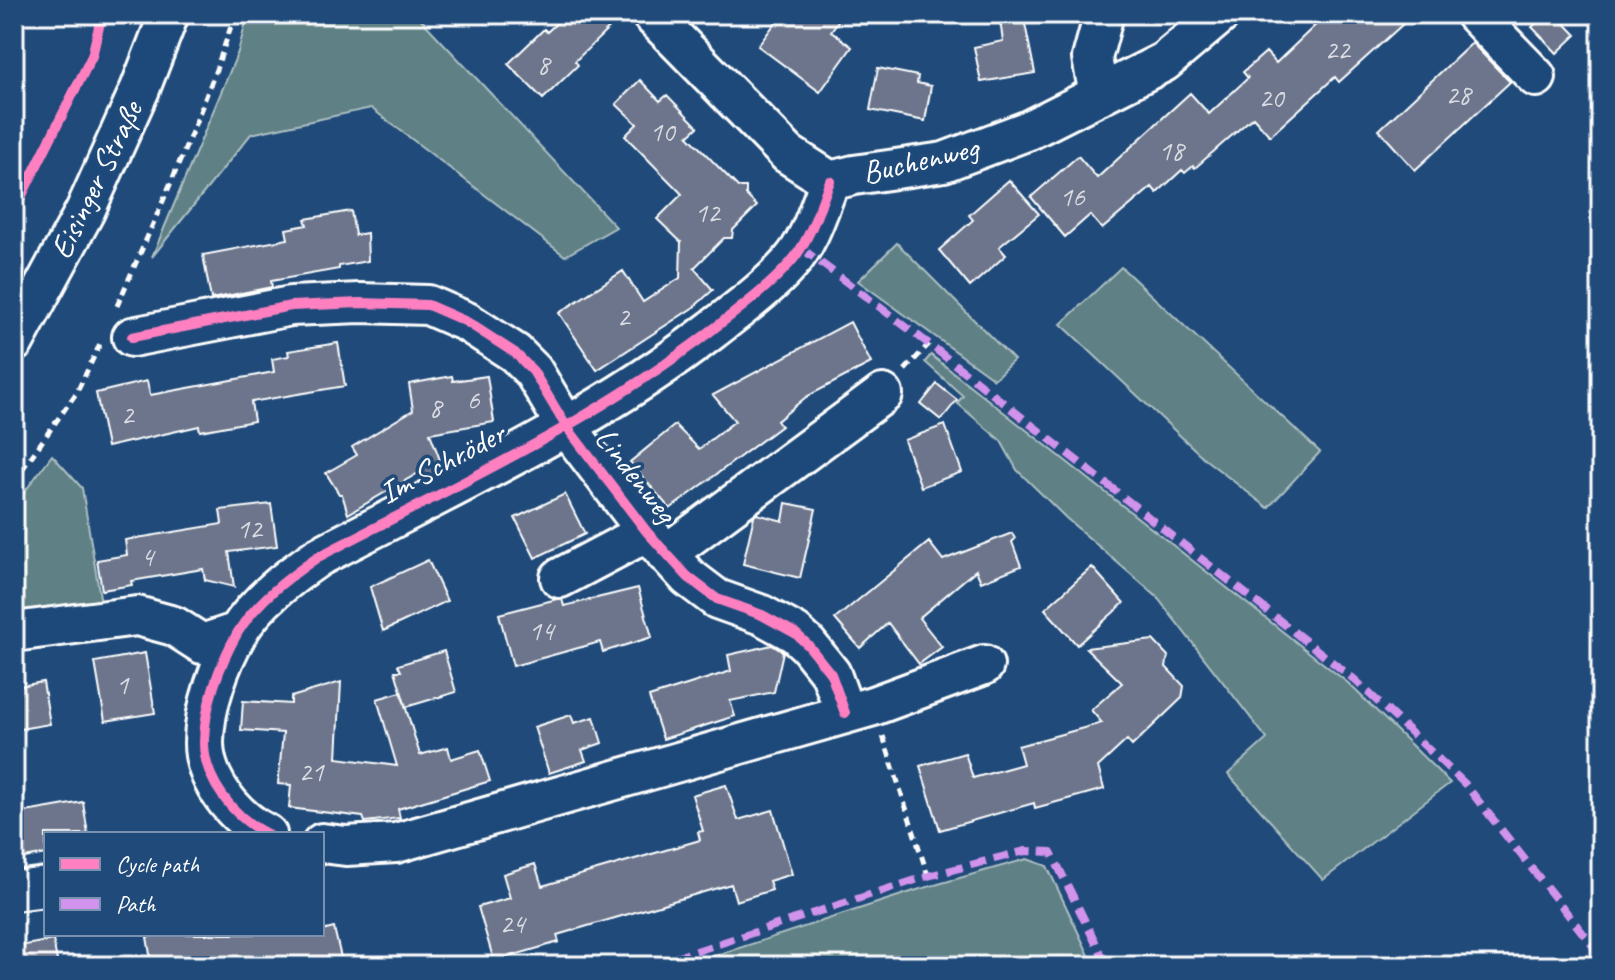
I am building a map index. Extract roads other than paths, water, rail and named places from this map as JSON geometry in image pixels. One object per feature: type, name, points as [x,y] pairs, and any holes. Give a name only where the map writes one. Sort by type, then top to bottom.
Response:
[{"type":"street","name":"Eisinger Straße","points":[[14,342],[85,211],[140,89],[169,14]]},
{"type":"street","points":[[1099,95],[1092,58],[1104,14]]},
{"type":"street","name":"Buchenweg","points":[[673,22],[788,154],[830,181],[944,162],[1029,130],[1164,62],[1221,14]]},
{"type":"street","points":[[1475,14],[1536,77]]},
{"type":"street","name":"Im Schröder","points":[[256,832],[226,800],[208,770],[204,743],[215,683],[238,632],[287,579],[318,557],[566,426],[666,366],[739,309],[791,262],[814,222],[830,181]]},
{"type":"street","name":"Lindenweg","points":[[116,331],[291,306],[360,303],[428,305],[467,322],[515,353],[533,371],[566,426],[656,543],[688,577],[717,599],[762,615],[795,633],[859,709]]},
{"type":"street","name":"Lindenweg","points":[[560,578],[656,543],[883,394]]},
{"type":"street","points":[[14,632],[137,616],[174,626],[202,644],[238,632]]},
{"type":"street","points":[[324,843],[346,846],[396,843],[859,709],[984,665]]},
{"type":"street","points":[[14,891],[44,887]]}]
